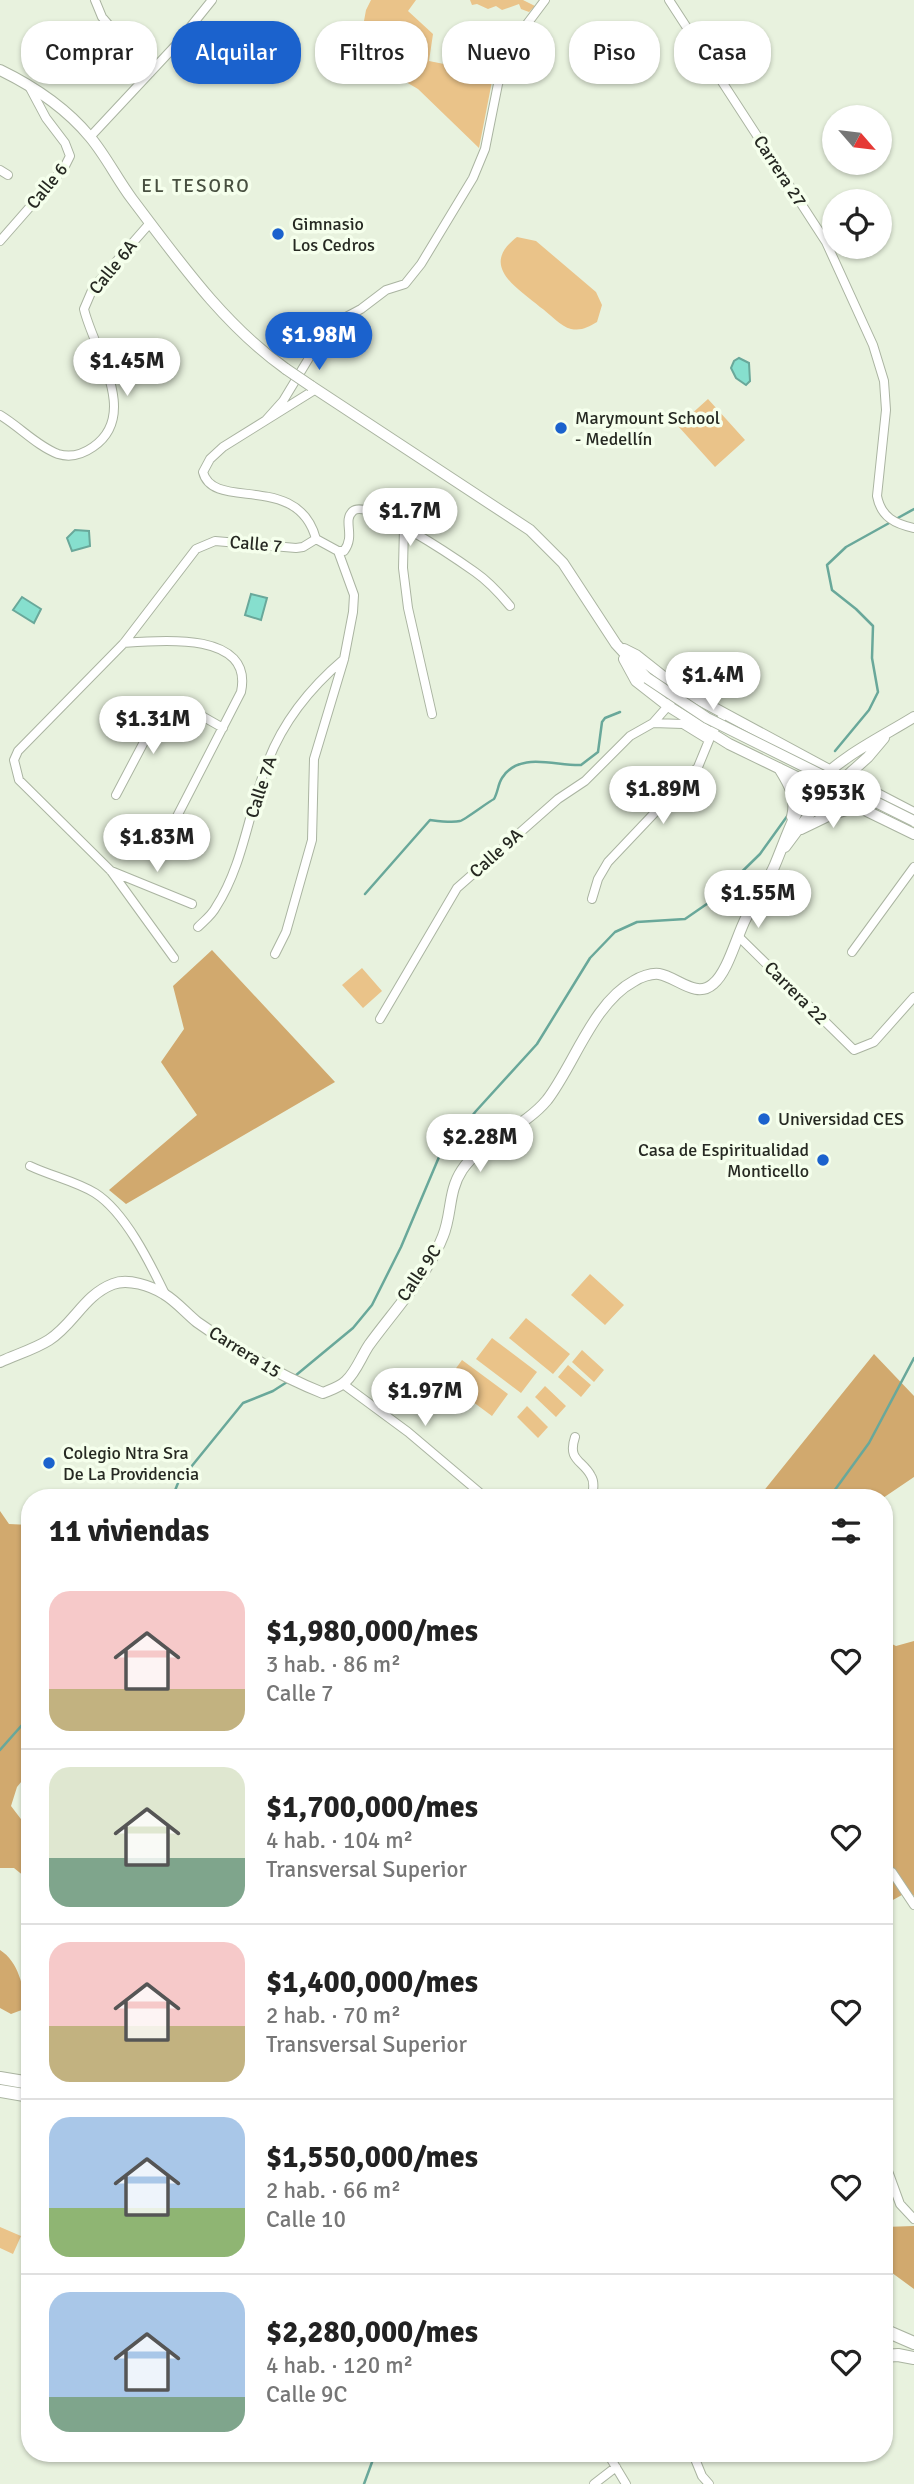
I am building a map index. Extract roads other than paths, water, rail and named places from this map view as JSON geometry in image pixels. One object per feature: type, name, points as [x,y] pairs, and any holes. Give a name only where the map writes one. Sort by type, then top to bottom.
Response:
[{"type":"main road","points":[[0,70],[29,86],[90,137],[150,223],[213,304],[257,348],[530,530],[550,549],[576,579],[635,681],[668,706],[717,727],[753,730],[831,771]]},
{"type":"main road","points":[[615,644],[647,678],[707,718],[914,821]]},
{"type":"main road","points":[[615,644],[636,655],[679,689],[717,727],[729,744],[829,791],[913,835]]},
{"type":"main road","points":[[738,936],[815,785],[866,744],[914,717]]},
{"type":"main road","points":[[793,829],[829,791],[868,757],[889,733]]},
{"type":"main road","points":[[779,768],[792,790],[793,829]]},
{"type":"main road","points":[[793,829],[859,806]]},
{"type":"main road","name":"Calle 9C","points":[[343,1384],[431,1261],[444,1234],[449,1202],[462,1171],[472,1157],[534,1114],[557,1085],[586,1034],[613,998],[632,981],[659,974],[690,988],[702,989],[712,985],[720,977],[738,936]]},
{"type":"main road","points":[[0,1362],[49,1340],[89,1298],[117,1282],[146,1286],[165,1294]]},
{"type":"main road","name":"Carrera 15","points":[[165,1294],[189,1316],[230,1346],[274,1372],[323,1393],[343,1384]]},
{"type":"main road","points":[[0,2078],[21,2082]]},
{"type":"main road","points":[[3,2093],[21,2094]]},
{"type":"main road","points":[[893,2334],[914,2343]]},
{"type":"main road","points":[[893,2357],[914,2358]]},
{"type":"street","points":[[95,0],[105,21]]},
{"type":"street","points":[[157,65],[212,0]]},
{"type":"street","points":[[266,420],[283,401],[334,324],[361,309],[386,290],[401,286],[410,279],[458,204],[485,149],[498,84],[508,57],[545,0]]},
{"type":"street","name":"Carrera 27","points":[[669,0],[821,234],[873,345],[884,381],[886,410],[877,496],[879,506],[891,520],[914,528]]},
{"type":"street","points":[[676,0],[676,11]]},
{"type":"street","points":[[90,137],[140,84]]},
{"type":"street","name":"Calle 6","points":[[0,241],[68,163],[69,150],[29,86]]},
{"type":"street","points":[[53,127],[54,118],[64,113]]},
{"type":"street","name":"Calle 6A","points":[[0,415],[50,450],[69,456],[81,454],[105,437],[111,428],[114,412],[109,373],[84,309],[93,288],[150,223]]},
{"type":"street","points":[[313,387],[223,447],[204,467],[204,476],[217,488],[270,496],[294,504],[311,524],[316,539],[338,551],[344,551],[349,545],[351,538],[348,521],[355,509],[375,511],[477,573],[510,606]]},
{"type":"street","points":[[404,527],[403,568],[408,608],[432,714]]},
{"type":"street","name":"Calle 7","points":[[111,871],[19,780],[14,760],[18,751],[124,643],[196,549],[207,542],[222,541],[296,548],[316,539]]},
{"type":"street","points":[[275,954],[286,932],[312,839],[314,759],[344,659],[353,612],[354,595],[338,551]]},
{"type":"street","points":[[124,643],[187,640],[219,649],[233,658],[240,667],[243,681],[241,692],[171,828]]},
{"type":"street","name":"Calle 7A","points":[[198,927],[215,909],[224,892],[242,846],[262,776],[281,734],[316,684],[344,659]]},
{"type":"street","name":"Calle 9A","points":[[380,1019],[457,888],[558,799],[585,781],[631,736],[653,723],[679,689]]},
{"type":"street","points":[[116,795],[164,704],[173,701],[181,704],[223,728]]},
{"type":"street","points":[[592,899],[598,879],[608,862],[698,767],[717,727],[653,723]]},
{"type":"street","points":[[851,771],[868,788],[914,812]]},
{"type":"street","points":[[852,952],[914,867]]},
{"type":"street","points":[[111,871],[192,904]]},
{"type":"street","points":[[111,871],[174,958]]},
{"type":"street","name":"Carrera 22","points":[[738,936],[854,1049],[874,1042],[914,997]]},
{"type":"street","name":"Carrera 15","points":[[30,1166],[95,1193],[118,1215],[151,1265],[165,1294]]},
{"type":"street","points":[[343,1384],[408,1432],[475,1489]]},
{"type":"street","points":[[575,1437],[573,1453],[592,1476],[594,1489]]},
{"type":"street","points":[[893,1877],[914,1905]]},
{"type":"street","points":[[893,2185],[900,2204],[914,2219]]},
{"type":"street","points":[[613,2462],[626,2484]]},
{"type":"street","points":[[696,2462],[709,2484]]},
{"type":"street","points":[[594,2484],[616,2468]]},
{"type":"water","points":[[739,358],[749,363],[750,381],[746,385],[736,378],[731,368]]},
{"type":"water","points":[[75,530],[89,531],[90,546],[72,551],[67,538]]},
{"type":"water","points":[[251,594],[267,598],[261,620],[245,615]]},
{"type":"water","points":[[22,597],[41,609],[34,623],[13,610]]},
{"type":"waterway","points":[[896,519],[914,509]]},
{"type":"waterway","points":[[835,751],[869,710],[878,692],[872,658],[873,626],[832,590],[827,565],[846,547],[891,522]]},
{"type":"waterway","points":[[365,894],[430,820],[453,822],[466,818],[494,799],[502,778],[518,765],[528,762],[581,765],[598,752],[602,722],[620,712]]},
{"type":"waterway","points":[[295,1376],[353,1328],[372,1305],[401,1247],[439,1157],[476,1111],[537,1044],[590,958],[615,932],[637,922],[685,919],[714,899],[760,854],[788,815]]},
{"type":"waterway","points":[[836,1489],[869,1443],[914,1358]]},
{"type":"waterway","points":[[176,1489],[243,1403],[287,1382]]},
{"type":"waterway","points":[[0,1750],[21,1726]]},
{"type":"waterway","points":[[364,2484],[372,2462]]},
{"type":"place","name":"Gimnasio Los Cedros","points":[[278,234]]},
{"type":"place","name":"Marymount School - Medellín","points":[[561,428]]},
{"type":"place","name":"Universidad CES","points":[[764,1119]]},
{"type":"place","name":"Casa de Espiritualidad Monticello","points":[[823,1160]]},
{"type":"place","name":"Colegio Ntra Sra De La Providencia","points":[[49,1463]]},
{"type":"district","name":"EL TESORO","points":[[196,186]]}]
